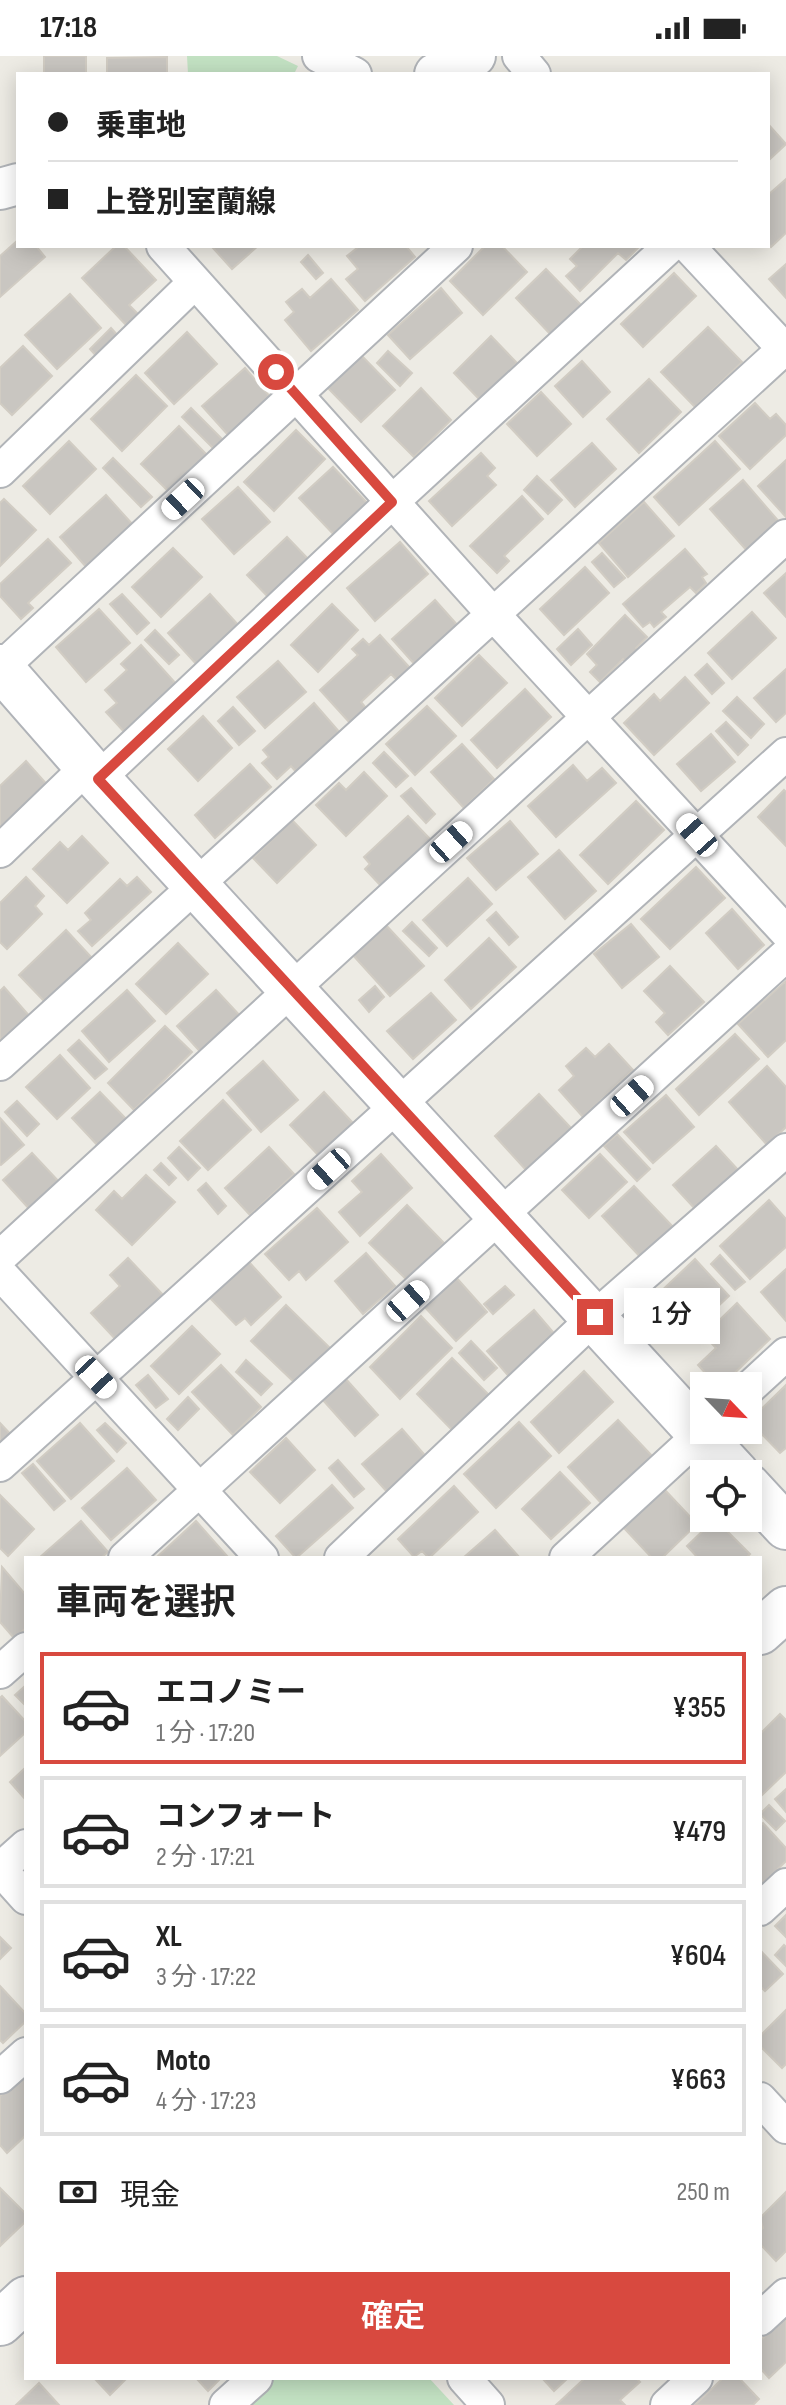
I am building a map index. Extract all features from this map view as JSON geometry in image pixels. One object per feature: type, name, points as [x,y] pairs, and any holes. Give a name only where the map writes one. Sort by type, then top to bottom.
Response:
[{"type":"main road","points":[[0,667],[92,773],[291,990],[690,1419]]},
{"type":"main road","points":[[712,1444],[725,1460]]},
{"type":"main road","points":[[762,1501],[786,1527]]},
{"type":"main road","points":[[762,1630],[786,1609]]},
{"type":"main road","points":[[0,2323],[24,2301]]},
{"type":"street","points":[[319,56],[351,72]]},
{"type":"street","points":[[439,72],[475,56]]},
{"type":"street","points":[[519,56],[532,72]]},
{"type":"street","points":[[165,248],[493,614],[786,932]]},
{"type":"street","points":[[0,667],[454,248]]},
{"type":"street","points":[[0,851],[92,773],[668,248]]},
{"type":"street","points":[[0,1064],[785,350],[690,248]]},
{"type":"street","points":[[0,471],[194,283]]},
{"type":"street","points":[[0,1257],[786,536]]},
{"type":"street","points":[[0,1465],[786,754]]},
{"type":"street","points":[[127,1556],[786,955]]},
{"type":"street","points":[[343,1556],[595,1317],[786,1150]]},
{"type":"street","points":[[0,1273],[260,1556]]},
{"type":"street","points":[[762,1376],[786,1354]]},
{"type":"street","points":[[568,1556],[690,1443]]},
{"type":"street","points":[[0,1672],[24,1651]]},
{"type":"street","points":[[24,1848],[0,1869],[24,1896]]},
{"type":"street","points":[[762,1907],[786,1885]]},
{"type":"street","points":[[0,2077],[24,2056]]},
{"type":"street","points":[[762,2317],[786,2295]]},
{"type":"street","points":[[226,2405],[254,2380]]},
{"type":"street","points":[[467,2380],[488,2405]]},
{"type":"street","points":[[667,2405],[694,2380]]},
{"type":"green space","points":[[187,56],[277,56],[298,66],[295,72],[188,72]]},
{"type":"green space","points":[[270,2380],[431,2380],[454,2405],[242,2405]]},
{"type":"building","points":[[44,56],[86,56],[86,72],[44,72]]},
{"type":"building","points":[[167,57],[167,72],[107,72],[107,58]]},
{"type":"building","points":[[770,126],[786,144],[770,159]]},
{"type":"building","points":[[786,179],[786,233],[771,247],[770,246],[770,193]]},
{"type":"building","points":[[16,242],[16,248],[38,248],[45,257],[0,297],[0,256]]},
{"type":"building","points":[[114,248],[126,248],[156,280],[129,305],[139,315],[127,326],[82,278]]},
{"type":"building","points":[[213,248],[256,248],[232,269]]},
{"type":"building","points":[[357,248],[408,248],[415,257],[365,301],[346,279],[358,269],[347,256]]},
{"type":"building","points":[[483,248],[504,248],[527,272],[483,315],[450,281]]},
{"type":"building","points":[[581,248],[638,248],[626,260],[618,253],[580,291],[566,276],[577,266],[570,259]]},
{"type":"building","points":[[308,255],[323,273],[316,279],[301,262]]},
{"type":"building","points":[[786,264],[786,298],[769,279]]},
{"type":"building","points":[[546,269],[582,306],[552,336],[516,298]]},
{"type":"building","points":[[674,273],[696,296],[643,347],[621,324]]},
{"type":"building","points":[[331,279],[358,310],[311,351],[285,320],[294,312],[286,302],[302,289],[310,298]]},
{"type":"building","points":[[441,288],[462,313],[410,359],[388,335]]},
{"type":"building","points":[[70,294],[101,328],[57,369],[25,335]]},
{"type":"building","points":[[708,327],[742,362],[695,407],[661,372]]},
{"type":"building","points":[[111,328],[120,338],[98,358],[90,349]]},
{"type":"building","points":[[187,332],[217,364],[174,404],[145,373]]},
{"type":"building","points":[[491,336],[517,363],[480,400],[454,373]]},
{"type":"building","points":[[23,346],[52,376],[12,415],[0,403],[0,368]]},
{"type":"building","points":[[388,351],[412,373],[400,386],[377,363]]},
{"type":"building","points":[[360,354],[395,390],[361,422],[326,386]]},
{"type":"building","points":[[582,361],[610,392],[583,417],[555,386]]},
{"type":"building","points":[[245,368],[271,398],[229,436],[202,406]]},
{"type":"building","points":[[136,375],[167,406],[122,451],[91,419]]},
{"type":"building","points":[[649,379],[681,412],[639,453],[607,419]]},
{"type":"building","points":[[421,388],[451,420],[414,457],[383,426]]},
{"type":"building","points":[[541,392],[571,424],[537,456],[507,424]]},
{"type":"building","points":[[755,403],[770,419],[776,414],[786,425],[786,435],[750,469],[719,436]]},
{"type":"building","points":[[191,408],[223,440],[214,449],[182,417]]},
{"type":"building","points":[[179,426],[209,457],[172,495],[141,464]]},
{"type":"building","points":[[296,430],[325,459],[274,511],[244,482]]},
{"type":"building","points":[[69,441],[96,469],[50,514],[23,486]]},
{"type":"building","points":[[715,441],[740,469],[679,525],[654,497]]},
{"type":"building","points":[[592,443],[616,469],[575,507],[551,480]]},
{"type":"building","points":[[481,453],[495,468],[487,476],[496,485],[452,526],[429,501]]},
{"type":"building","points":[[113,458],[152,497],[141,507],[103,468]]},
{"type":"building","points":[[786,460],[786,517],[758,486]]},
{"type":"building","points":[[333,467],[371,507],[338,539],[299,498]]},
{"type":"building","points":[[537,476],[562,500],[548,514],[524,490]]},
{"type":"building","points":[[743,480],[781,524],[749,553],[710,509]]},
{"type":"building","points":[[238,487],[270,522],[234,554],[202,519]]},
{"type":"building","points":[[106,495],[134,526],[87,568],[60,537]]},
{"type":"building","points":[[522,496],[543,519],[504,556],[509,561],[497,573],[470,546]]},
{"type":"building","points":[[4,499],[36,530],[0,566],[0,503]]},
{"type":"building","points":[[644,502],[674,536],[628,577],[599,543]]},
{"type":"building","points":[[287,537],[312,563],[272,601],[247,575]]},
{"type":"building","points":[[48,539],[71,563],[28,603],[33,608],[21,619],[0,596],[0,584]]},
{"type":"building","points":[[400,542],[428,574],[375,621],[347,588]]},
{"type":"building","points":[[173,548],[202,577],[161,617],[132,587]]},
{"type":"building","points":[[685,549],[707,574],[702,577],[706,583],[696,593],[690,587],[661,612],[666,617],[654,627],[650,622],[643,627],[623,604]]},
{"type":"building","points":[[602,553],[625,578],[614,587],[592,562]]},
{"type":"building","points":[[585,567],[609,593],[564,635],[540,609]]},
{"type":"building","points":[[786,573],[786,617],[764,593]]},
{"type":"building","points":[[122,594],[149,623],[137,634],[110,604]]},
{"type":"building","points":[[210,594],[240,627],[198,666],[168,633]]},
{"type":"building","points":[[435,600],[460,628],[417,667],[392,639]]},
{"type":"building","points":[[332,604],[358,630],[318,672],[291,645]]},
{"type":"building","points":[[99,609],[130,643],[86,682],[56,647]]},
{"type":"building","points":[[752,612],[776,638],[732,679],[708,653]]},
{"type":"building","points":[[625,615],[647,637],[636,648],[640,652],[627,664],[623,659],[600,682],[590,672],[597,665],[587,654]]},
{"type":"building","points":[[578,629],[592,645],[571,665],[557,649]]},
{"type":"building","points":[[155,630],[179,655],[169,664],[145,640]]},
{"type":"building","points":[[380,635],[410,668],[397,680],[391,674],[361,702],[366,708],[350,723],[320,690],[358,655],[352,649],[363,639],[369,645]]},
{"type":"building","points":[[141,645],[178,686],[126,734],[106,712],[117,703],[105,690],[127,670],[121,664]]},
{"type":"building","points":[[479,655],[507,683],[462,726],[435,698]]},
{"type":"building","points":[[278,661],[306,692],[265,728],[237,697]]},
{"type":"building","points":[[707,664],[724,683],[712,694],[695,675]]},
{"type":"building","points":[[786,669],[786,713],[776,722],[754,698]]},
{"type":"building","points":[[685,677],[709,703],[654,755],[624,723],[654,694],[660,701]]},
{"type":"building","points":[[525,689],[551,717],[497,768],[471,740]]},
{"type":"building","points":[[737,697],[764,724],[751,738],[723,711]]},
{"type":"building","points":[[314,703],[341,734],[297,773],[291,766],[277,779],[262,763],[269,757],[263,750]]},
{"type":"building","points":[[427,706],[456,736],[415,775],[386,744]]},
{"type":"building","points":[[233,707],[255,731],[239,745],[218,721]]},
{"type":"building","points":[[203,716],[232,748],[198,781],[168,749]]},
{"type":"building","points":[[726,722],[748,745],[738,755],[716,731]]},
{"type":"building","points":[[711,734],[735,762],[701,791],[677,764]]},
{"type":"building","points":[[462,744],[494,779],[464,808],[431,772]]},
{"type":"building","points":[[384,752],[408,776],[396,787],[373,763]]},
{"type":"building","points":[[26,761],[52,790],[0,830],[0,786]]},
{"type":"building","points":[[250,764],[271,787],[215,838],[195,815]]},
{"type":"building","points":[[573,765],[587,781],[602,768],[616,783],[556,837],[528,806]]},
{"type":"building","points":[[364,772],[387,796],[346,836],[316,805],[339,783],[346,790]]},
{"type":"building","points":[[411,788],[435,814],[426,823],[401,796]]},
{"type":"building","points":[[784,790],[786,792],[786,846],[758,817]]},
{"type":"building","points":[[636,801],[664,830],[608,884],[580,855]]},
{"type":"building","points":[[408,816],[431,840],[382,887],[365,869],[370,864],[364,857]]},
{"type":"building","points":[[292,820],[316,845],[277,883],[253,858]]},
{"type":"building","points":[[510,821],[538,854],[496,890],[467,858]]},
{"type":"building","points":[[82,836],[108,863],[67,903],[33,869],[60,842],[68,850]]},
{"type":"building","points":[[559,850],[596,891],[565,919],[528,877]]},
{"type":"building","points":[[696,867],[725,898],[670,949],[641,919]]},
{"type":"building","points":[[26,877],[44,896],[35,906],[42,914],[7,949],[0,942],[0,903]]},
{"type":"building","points":[[137,877],[151,892],[92,946],[78,931],[91,920],[85,913],[120,879],[127,886]]},
{"type":"building","points":[[468,878],[492,904],[447,946],[423,920]]},
{"type":"building","points":[[732,909],[764,945],[738,969],[706,933]]},
{"type":"building","points":[[496,912],[518,937],[509,945],[487,920]]},
{"type":"building","points":[[412,922],[437,948],[429,956],[403,931]]},
{"type":"building","points":[[384,923],[424,966],[390,996],[351,953]]},
{"type":"building","points":[[631,924],[659,957],[622,988],[594,954]]},
{"type":"building","points":[[66,930],[92,958],[45,1002],[19,975]]},
{"type":"building","points":[[489,938],[516,967],[471,1009],[445,980]]},
{"type":"building","points":[[178,943],[208,974],[166,1014],[136,984]]},
{"type":"building","points":[[670,966],[704,1002],[668,1035],[656,1022],[665,1013],[644,991]]},
{"type":"building","points":[[786,981],[786,1040],[768,1057],[738,1024]]},
{"type":"building","points":[[375,986],[384,997],[369,1012],[359,1000]]},
{"type":"building","points":[[4,987],[32,1019],[0,1048],[0,991]]},
{"type":"building","points":[[127,990],[155,1021],[109,1062],[82,1031]]},
{"type":"building","points":[[216,990],[244,1020],[205,1057],[177,1026]]},
{"type":"building","points":[[431,993],[456,1020],[413,1059],[387,1031]]},
{"type":"building","points":[[165,1026],[192,1052],[134,1110],[108,1083]]},
{"type":"building","points":[[735,1034],[759,1059],[699,1115],[676,1089]]},
{"type":"building","points":[[79,1040],[107,1069],[95,1079],[68,1050]]},
{"type":"building","points":[[609,1044],[633,1070],[583,1117],[559,1090],[574,1076],[566,1066],[586,1048],[595,1057]]},
{"type":"building","points":[[60,1055],[90,1088],[57,1119],[26,1087]]},
{"type":"building","points":[[263,1061],[298,1100],[261,1132],[227,1093]]},
{"type":"building","points":[[767,1066],[786,1087],[786,1127],[767,1145],[729,1102]]},
{"type":"building","points":[[100,1092],[130,1123],[101,1149],[72,1118]]},
{"type":"building","points":[[324,1092],[353,1123],[319,1156],[290,1125]]},
{"type":"building","points":[[539,1094],[571,1128],[526,1170],[495,1136]]},
{"type":"building","points":[[666,1095],[694,1127],[653,1163],[624,1132]]},
{"type":"building","points":[[223,1100],[251,1130],[208,1170],[180,1141]]},
{"type":"building","points":[[17,1101],[39,1124],[27,1136],[5,1112]]},
{"type":"building","points":[[0,1118],[24,1145],[1,1165],[0,1164]]},
{"type":"building","points":[[617,1134],[650,1169],[637,1181],[604,1146]]},
{"type":"building","points":[[716,1146],[740,1172],[697,1211],[673,1185]]},
{"type":"building","points":[[179,1147],[200,1168],[188,1180],[168,1158]]},
{"type":"building","points":[[269,1147],[294,1174],[250,1215],[225,1188]]},
{"type":"building","points":[[32,1153],[62,1185],[32,1212],[3,1180]]},
{"type":"building","points":[[381,1154],[412,1188],[360,1236],[339,1212],[362,1192],[352,1181]]},
{"type":"building","points":[[600,1154],[627,1182],[589,1218],[562,1190]]},
{"type":"building","points":[[161,1163],[176,1178],[169,1185],[154,1170]]},
{"type":"building","points":[[146,1175],[175,1202],[132,1245],[96,1210],[114,1191],[122,1199]]},
{"type":"building","points":[[206,1183],[226,1206],[218,1214],[198,1190]]},
{"type":"building","points":[[634,1186],[676,1230],[644,1261],[602,1216]]},
{"type":"building","points":[[769,1200],[786,1219],[786,1247],[750,1279],[720,1246]]},
{"type":"building","points":[[407,1205],[444,1243],[407,1280],[369,1243]]},
{"type":"building","points":[[317,1208],[348,1242],[306,1280],[299,1271],[289,1280],[265,1254]]},
{"type":"building","points":[[366,1253],[395,1286],[363,1314],[335,1281]]},
{"type":"building","points":[[720,1255],[745,1282],[735,1290],[711,1264]]},
{"type":"building","points":[[128,1258],[166,1298],[119,1343],[91,1313],[120,1286],[110,1275]]},
{"type":"building","points":[[695,1259],[729,1296],[681,1341],[662,1320],[670,1312],[655,1297]]},
{"type":"building","points":[[249,1262],[281,1297],[251,1325],[245,1318],[236,1325],[210,1298]]},
{"type":"building","points":[[786,1269],[786,1321],[761,1292]]},
{"type":"building","points":[[454,1275],[487,1312],[456,1341],[422,1304]]},
{"type":"building","points":[[505,1286],[514,1295],[493,1314],[484,1304]]},
{"type":"building","points":[[737,1303],[770,1339],[736,1372],[704,1372],[698,1365],[716,1348],[704,1335]]},
{"type":"building","points":[[286,1305],[330,1348],[296,1384],[251,1341]]},
{"type":"building","points":[[534,1310],[558,1338],[511,1379],[487,1351]]},
{"type":"building","points":[[421,1316],[452,1348],[400,1399],[370,1367]]},
{"type":"building","points":[[192,1326],[220,1354],[179,1394],[151,1366]]},
{"type":"building","points":[[471,1341],[497,1368],[484,1380],[459,1353]]},
{"type":"building","points":[[452,1358],[490,1396],[454,1432],[417,1394]]},
{"type":"building","points":[[246,1360],[272,1384],[261,1395],[236,1372]]},
{"type":"building","points":[[221,1365],[261,1407],[233,1435],[192,1392]]},
{"type":"building","points":[[584,1371],[613,1402],[559,1453],[531,1422]]},
{"type":"building","points":[[148,1375],[168,1399],[156,1408],[136,1385]]},
{"type":"building","points":[[345,1378],[378,1415],[355,1436],[322,1399]]},
{"type":"building","points":[[786,1385],[786,1448],[780,1453],[762,1434],[762,1408]]},
{"type":"building","points":[[188,1397],[199,1409],[178,1430],[167,1419]]},
{"type":"building","points":[[618,1420],[654,1458],[603,1505],[568,1467]]},
{"type":"building","points":[[519,1422],[551,1456],[496,1508],[464,1474]]},
{"type":"building","points":[[0,1423],[15,1439],[0,1453]]},
{"type":"building","points":[[80,1423],[114,1461],[71,1499],[37,1461]]},
{"type":"building","points":[[105,1423],[126,1443],[117,1452],[97,1430]]},
{"type":"building","points":[[402,1429],[429,1460],[389,1494],[362,1464]]},
{"type":"building","points":[[286,1438],[315,1470],[280,1503],[250,1472]]},
{"type":"building","points":[[338,1460],[364,1489],[354,1497],[329,1468]]},
{"type":"building","points":[[33,1464],[65,1501],[54,1510],[22,1473]]},
{"type":"building","points":[[127,1468],[156,1500],[111,1540],[82,1508]]},
{"type":"building","points":[[560,1472],[590,1503],[551,1539],[522,1509]]},
{"type":"building","points":[[332,1485],[353,1508],[298,1556],[294,1556],[276,1536]]},
{"type":"building","points":[[454,1486],[478,1512],[431,1556],[422,1551],[413,1556],[398,1539]]},
{"type":"building","points":[[664,1489],[690,1517],[690,1531],[664,1556],[650,1556],[623,1527]]},
{"type":"building","points":[[0,1495],[34,1529],[8,1556],[0,1548]]},
{"type":"building","points":[[81,1521],[108,1552],[103,1556],[41,1556]]},
{"type":"building","points":[[196,1521],[227,1556],[158,1556]]},
{"type":"building","points":[[495,1530],[518,1556],[465,1556]]},
{"type":"building","points":[[702,1532],[728,1532],[750,1554],[748,1556],[696,1556],[687,1546]]},
{"type":"building","points":[[2,1567],[24,1593],[24,1630],[14,1638],[0,1622]]},
{"type":"building","points":[[24,1687],[24,1704],[15,1695]]},
{"type":"building","points":[[2,1696],[24,1720],[24,1734],[0,1756]]},
{"type":"building","points":[[780,1714],[786,1720],[786,1772],[762,1795],[762,1732]]},
{"type":"building","points":[[24,1769],[24,1798],[10,1782]]},
{"type":"building","points":[[786,1789],[786,1812],[775,1799]]},
{"type":"building","points":[[769,1805],[785,1821],[776,1830],[762,1816]]},
{"type":"building","points":[[762,1824],[786,1848],[786,1861],[762,1884]]},
{"type":"building","points":[[786,1915],[786,1937],[775,1926]]},
{"type":"building","points":[[0,1937],[11,1948],[0,1959]]},
{"type":"building","points":[[784,1945],[786,1947],[786,1966],[775,1955]]},
{"type":"building","points":[[762,1952],[783,1974],[765,1991],[762,1988]]},
{"type":"building","points":[[0,1986],[24,2012],[24,2023],[3,2043],[0,2040]]},
{"type":"building","points":[[786,2010],[786,2064],[782,2068],[762,2048],[762,2034]]},
{"type":"building","points":[[22,2075],[24,2077],[24,2137],[7,2153],[0,2145],[0,2096]]},
{"type":"building","points":[[0,2188],[24,2212],[24,2223],[0,2246]]},
{"type":"building","points":[[786,2192],[786,2251],[776,2261],[762,2246],[762,2216]]},
{"type":"building","points":[[786,2316],[786,2362],[769,2378],[762,2370],[762,2339]]},
{"type":"building","points":[[96,2380],[125,2380],[110,2395]]},
{"type":"building","points":[[198,2380],[219,2380],[208,2391]]},
{"type":"building","points":[[544,2380],[566,2380],[554,2391]]},
{"type":"building","points":[[583,2380],[640,2382],[620,2400],[625,2405],[556,2405]]},
{"type":"building","points":[[721,2380],[741,2380],[759,2399],[753,2405],[695,2405]]},
{"type":"building","points":[[39,2383],[59,2405],[16,2405]]},
{"type":"route","points":[[276,372],[392,502],[98,779],[595,1317]]}]
